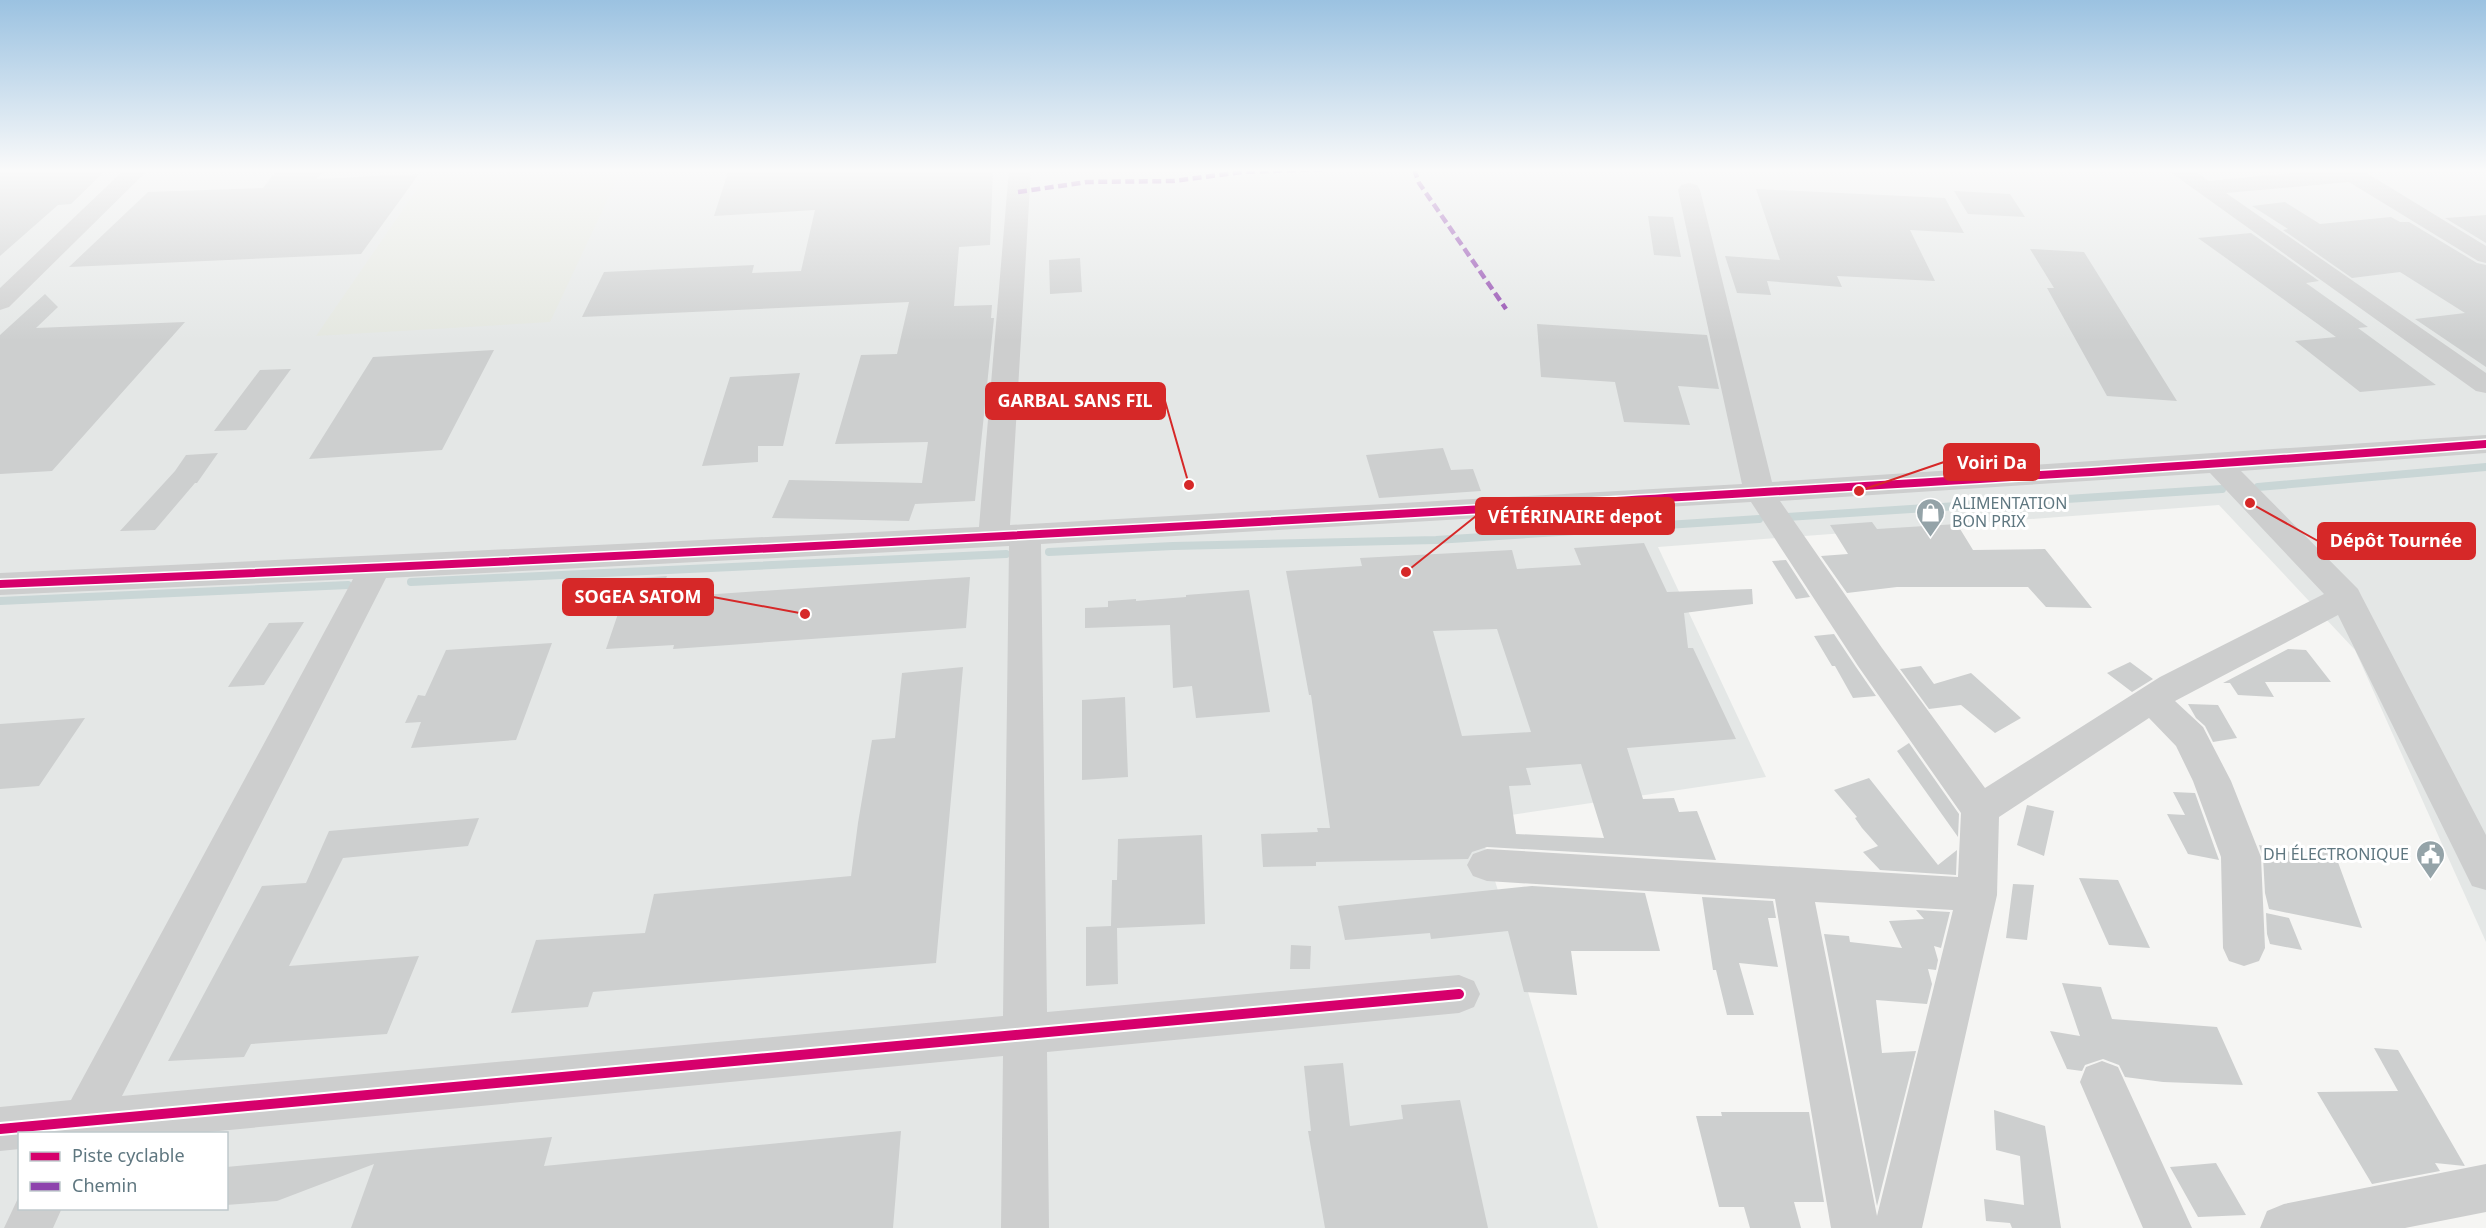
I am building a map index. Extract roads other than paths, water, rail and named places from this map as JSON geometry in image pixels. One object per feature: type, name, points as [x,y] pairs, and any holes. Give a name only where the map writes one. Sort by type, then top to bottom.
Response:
[{"type":"street","points":[[0,302],[79,226]]},
{"type":"street","points":[[1018,226],[1010,536],[1025,1035],[1025,1228]]},
{"type":"street","points":[[1697,226],[1759,492],[1870,657],[1980,810],[1977,895],[1898,1228]]},
{"type":"street","points":[[2259,226],[2486,385]]},
{"type":"street","points":[[2437,226],[2486,256]]},
{"type":"street","points":[[0,584],[375,569],[1010,536],[2218,465],[2486,444]]},
{"type":"street","points":[[2218,465],[2346,597],[2486,874]]},
{"type":"street","points":[[81,1128],[375,569]]},
{"type":"street","points":[[1980,810],[2172,686],[2346,597]]},
{"type":"street","points":[[2152,700],[2190,737],[2212,781],[2241,857],[2244,948]]},
{"type":"street","points":[[1487,865],[1977,895]]},
{"type":"street","points":[[1792,884],[1855,1228]]},
{"type":"street","points":[[0,1129],[81,1128],[1459,994]]},
{"type":"street","points":[[2102,1082],[2168,1228]]},
{"type":"street","points":[[2284,1228],[2486,1188]]},
{"type":"street","points":[[28,1228],[38,1210]]},
{"type":"waterway","points":[[2258,487],[2486,467]]},
{"type":"waterway","points":[[1787,517],[2222,489]]},
{"type":"waterway","points":[[1049,552],[1173,546],[1436,540],[1759,519]]},
{"type":"waterway","points":[[411,582],[1006,554]]},
{"type":"waterway","points":[[0,601],[348,585]]},
{"type":"place","name":"GARBAL SANS FIL","points":[[1189,485]]},
{"type":"place","name":"Voiri Da","points":[[1859,491]]},
{"type":"place","name":"Dépôt Tournée","points":[[2250,503]]},
{"type":"place","name":"ALIMENTATION BON PRIX","points":[[1931,538]]},
{"type":"place","name":"VÉTÉRINAIRE depot","points":[[1406,572]]},
{"type":"place","name":"SOGEA SATOM","points":[[805,614]]},
{"type":"place","name":"DH ÉLECTRONIQUE","points":[[2430,880]]}]
